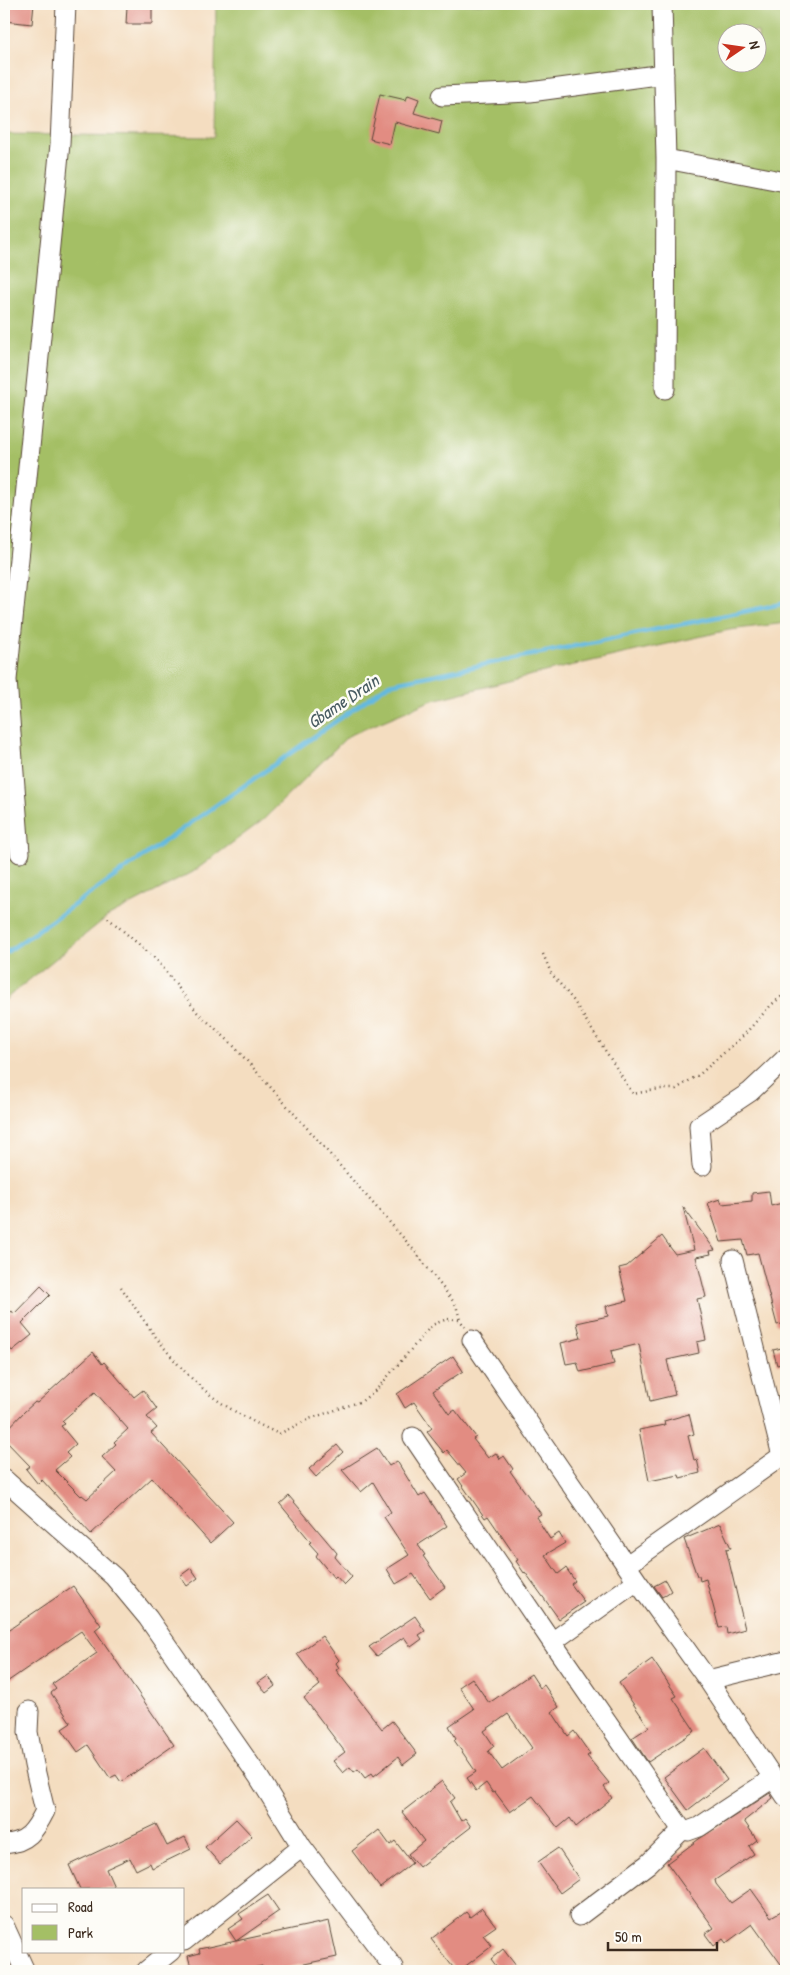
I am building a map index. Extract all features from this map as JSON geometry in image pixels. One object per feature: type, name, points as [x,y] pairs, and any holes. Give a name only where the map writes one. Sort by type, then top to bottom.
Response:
[{"type":"street","points":[[20,853],[7,680],[60,144],[66,4]]},
{"type":"street","points":[[662,4],[666,159],[665,389]]},
{"type":"street","points":[[442,96],[530,92],[664,74]]},
{"type":"street","points":[[666,159],[786,182]]},
{"type":"street","points":[[702,1166],[699,1126],[750,1092],[786,1058]]},
{"type":"street","points":[[552,1642],[632,1573],[784,1455],[733,1260]]},
{"type":"street","points":[[472,1340],[708,1680],[786,1797]]},
{"type":"street","points":[[413,1437],[682,1830],[688,1831],[698,1828],[773,1778]]},
{"type":"street","points":[[4,1478],[114,1577],[148,1618],[258,1776],[302,1847],[390,1970]]},
{"type":"street","points":[[708,1680],[786,1660]]},
{"type":"street","points":[[4,1844],[16,1843],[29,1836],[45,1812],[28,1732],[29,1711]]},
{"type":"street","points":[[579,1916],[648,1864],[682,1830]]},
{"type":"street","points":[[185,1940],[302,1847]]},
{"type":"street","points":[[4,1925],[25,1971]]},
{"type":"street","points":[[146,1971],[170,1952]]},
{"type":"path","points":[[108,918],[156,960],[197,1012],[231,1043],[412,1249],[456,1304],[460,1320],[472,1340]]},
{"type":"path","points":[[543,954],[551,973],[573,1000],[633,1094],[660,1089],[676,1089],[700,1074],[744,1035],[771,1005],[786,994]]},
{"type":"path","points":[[121,1287],[164,1348],[200,1387],[250,1420],[279,1434],[328,1411],[362,1401],[377,1389],[432,1325],[447,1319],[460,1320]]},
{"type":"green space","points":[[216,4],[786,4],[786,623],[729,630],[548,671],[430,701],[348,736],[263,820],[193,872],[107,917],[4,1002],[4,134],[214,137]]},
{"type":"building","points":[[4,4],[34,4],[32,24],[4,21]]},
{"type":"building","points":[[127,6],[152,6],[152,24],[126,24]]},
{"type":"building","points":[[380,94],[406,100],[408,95],[419,99],[414,113],[442,121],[439,134],[395,122],[390,144],[370,139]]},
{"type":"building","points":[[769,1191],[771,1206],[786,1202],[786,1323],[777,1325],[758,1253],[747,1255],[743,1240],[721,1242],[708,1203],[720,1199],[722,1204],[752,1201],[752,1193]]},
{"type":"building","points":[[683,1207],[715,1250],[710,1251],[711,1254],[696,1257],[706,1297],[697,1299],[706,1340],[697,1342],[699,1353],[667,1360],[675,1395],[650,1401],[639,1344],[611,1351],[614,1364],[580,1372],[577,1362],[566,1364],[561,1343],[581,1338],[577,1323],[608,1316],[606,1306],[627,1301],[619,1268],[627,1266],[662,1236],[675,1254],[694,1250]]},
{"type":"building","points":[[41,1286],[50,1295],[22,1323],[32,1335],[12,1351],[4,1341],[4,1317],[12,1311],[14,1314]]},
{"type":"building","points":[[786,1347],[786,1363],[777,1365],[773,1350]]},
{"type":"building","points":[[93,1352],[134,1397],[143,1390],[157,1409],[147,1417],[157,1428],[151,1433],[233,1522],[210,1543],[152,1478],[91,1534],[42,1480],[38,1484],[26,1469],[30,1466],[4,1439],[4,1433],[35,1402],[37,1403]],"holes":[[[95,1392],[128,1429],[102,1457],[116,1472],[87,1499],[81,1496],[55,1470],[70,1457],[66,1453],[76,1444],[61,1426],[65,1424],[62,1421]]]},
{"type":"building","points":[[453,1356],[463,1371],[433,1391],[449,1414],[455,1410],[476,1437],[473,1439],[488,1458],[496,1453],[500,1459],[504,1456],[513,1469],[510,1471],[541,1514],[536,1517],[550,1539],[559,1533],[565,1543],[545,1555],[558,1574],[566,1568],[575,1581],[571,1584],[584,1602],[559,1619],[524,1573],[516,1561],[518,1560],[488,1516],[485,1518],[458,1479],[466,1473],[447,1450],[444,1453],[427,1432],[432,1428],[414,1402],[405,1408],[397,1394]]},
{"type":"building","points":[[689,1414],[694,1434],[688,1436],[694,1460],[697,1459],[700,1473],[680,1478],[679,1475],[649,1481],[639,1430],[665,1425],[664,1421]]},
{"type":"building","points":[[337,1445],[343,1452],[316,1477],[309,1469]]},
{"type":"building","points":[[377,1448],[389,1466],[397,1461],[419,1497],[425,1493],[447,1526],[418,1545],[425,1555],[423,1556],[445,1587],[430,1598],[413,1574],[396,1584],[387,1569],[409,1555],[384,1517],[391,1512],[373,1482],[361,1492],[342,1470]]},
{"type":"building","points":[[289,1496],[337,1553],[335,1557],[352,1577],[344,1585],[336,1576],[334,1578],[316,1556],[318,1553],[309,1543],[311,1542],[280,1504]]},
{"type":"building","points":[[720,1524],[731,1548],[726,1549],[745,1629],[727,1634],[726,1627],[719,1628],[706,1579],[700,1581],[699,1576],[697,1576],[684,1539]]},
{"type":"building","points":[[191,1568],[198,1578],[187,1586],[180,1576]]},
{"type":"building","points":[[665,1580],[671,1591],[662,1597],[654,1586]]},
{"type":"building","points":[[73,1586],[101,1625],[95,1630],[174,1745],[121,1782],[116,1775],[110,1778],[88,1745],[78,1752],[62,1729],[71,1723],[51,1693],[56,1689],[52,1684],[97,1653],[81,1631],[4,1684],[4,1633]]},
{"type":"building","points":[[415,1616],[425,1631],[419,1635],[422,1639],[411,1647],[404,1637],[377,1656],[369,1647]]},
{"type":"building","points":[[322,1636],[339,1660],[336,1663],[339,1668],[336,1670],[382,1729],[392,1721],[417,1754],[403,1765],[398,1757],[374,1776],[372,1773],[365,1778],[358,1769],[354,1772],[350,1767],[343,1773],[333,1761],[345,1752],[304,1698],[320,1685],[297,1654]]},
{"type":"building","points":[[652,1659],[677,1696],[673,1698],[695,1731],[648,1762],[632,1738],[649,1727],[619,1683]]},
{"type":"building","points":[[531,1674],[540,1688],[544,1685],[559,1707],[552,1712],[568,1736],[574,1731],[590,1754],[587,1756],[609,1783],[604,1787],[612,1798],[576,1827],[570,1818],[558,1828],[533,1796],[510,1812],[486,1783],[476,1791],[467,1778],[476,1772],[454,1740],[456,1738],[449,1726],[474,1709],[459,1687],[472,1678],[489,1703]],"holes":[[[508,1714],[532,1748],[502,1770],[488,1751],[494,1746],[484,1731]]]},
{"type":"building","points":[[268,1676],[275,1686],[266,1693],[258,1683]]},
{"type":"building","points":[[704,1748],[727,1780],[688,1810],[664,1777]]},
{"type":"building","points":[[442,1781],[455,1798],[450,1802],[461,1821],[465,1818],[471,1827],[419,1867],[408,1854],[424,1841],[402,1812]]},
{"type":"building","points":[[770,1793],[773,1798],[744,1821],[757,1840],[749,1846],[754,1854],[715,1880],[731,1903],[751,1889],[771,1917],[786,1908],[786,1971],[752,1924],[726,1943],[723,1939],[714,1946],[705,1934],[714,1928],[667,1863],[699,1839]]},
{"type":"building","points":[[236,1819],[252,1836],[220,1864],[205,1847]]},
{"type":"building","points":[[156,1824],[167,1846],[185,1837],[191,1849],[152,1868],[150,1863],[136,1870],[130,1858],[106,1869],[115,1888],[80,1888],[69,1865]]},
{"type":"building","points":[[379,1830],[390,1845],[395,1841],[412,1863],[380,1888],[352,1851]]},
{"type":"building","points":[[558,1848],[579,1879],[560,1893],[538,1862]]},
{"type":"building","points":[[268,1895],[279,1911],[236,1941],[228,1929],[243,1919],[239,1914]]},
{"type":"building","points":[[482,1908],[496,1926],[483,1935],[492,1946],[459,1971],[456,1971],[431,1939],[466,1912],[470,1917]]},
{"type":"building","points":[[329,1921],[337,1957],[272,1971],[263,1971],[262,1966],[239,1971],[192,1971],[188,1956],[200,1953],[199,1949]]},
{"type":"building","points":[[503,1949],[520,1971],[500,1971],[491,1959]]},
{"type":"waterway","name":"Gbame Drain","points":[[4,954],[389,684],[786,603]]}]
